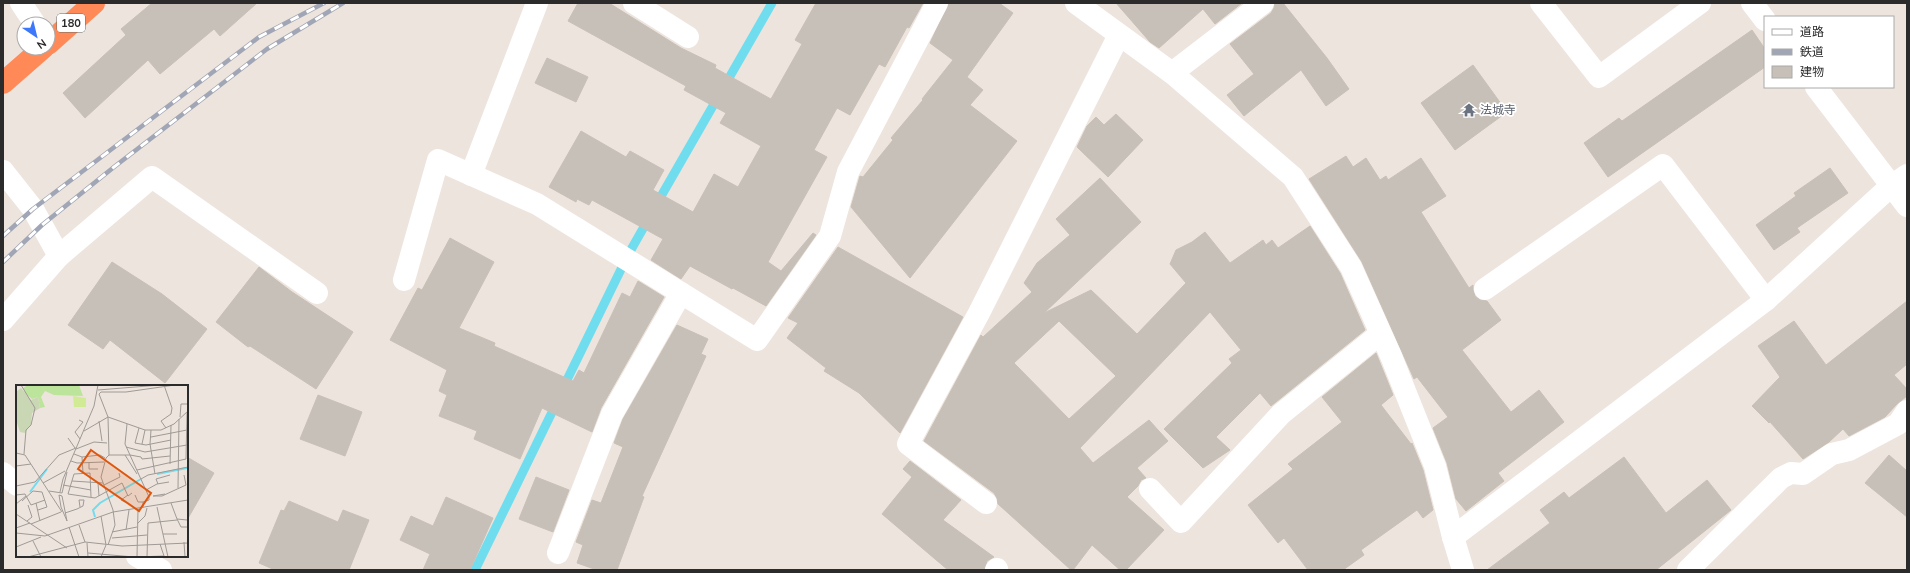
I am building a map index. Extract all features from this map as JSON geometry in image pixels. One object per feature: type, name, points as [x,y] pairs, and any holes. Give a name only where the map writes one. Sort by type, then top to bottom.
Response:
[{"type":"highway","name":"180","points":[[56,37],[94,3]]},
{"type":"highway","points":[[3,83],[34,56]]},
{"type":"street","points":[[21,3],[29,16]]},
{"type":"street","points":[[471,175],[537,3]]},
{"type":"street","points":[[634,3],[688,37]]},
{"type":"street","points":[[404,280],[438,160],[537,204],[757,340],[830,236],[848,172],[937,3]]},
{"type":"street","points":[[1076,3],[1172,73],[1293,177],[1351,267],[1391,356],[1435,466],[1463,570]]},
{"type":"street","points":[[1172,73],[1263,3]]},
{"type":"street","points":[[1541,3],[1599,77],[1700,3]]},
{"type":"street","points":[[1752,3],[1764,19]]},
{"type":"street","points":[[986,503],[908,444],[979,313],[1119,35]]},
{"type":"street","points":[[1817,88],[1899,181],[1907,206]]},
{"type":"street","points":[[1484,289],[1663,165],[1766,300]]},
{"type":"street","points":[[3,171],[33,210],[59,256]]},
{"type":"street","points":[[3,320],[59,256],[152,177],[317,293]]},
{"type":"street","points":[[1453,537],[1766,300],[1899,181]]},
{"type":"street","points":[[558,553],[612,414],[681,293]]},
{"type":"street","points":[[1150,489],[1181,522],[1281,414],[1380,334]]},
{"type":"street","points":[[1688,570],[1781,478],[1791,473],[1803,474],[1832,454],[1849,450],[1898,424],[1907,411]]},
{"type":"street","points":[[3,473],[16,484]]},
{"type":"building","points":[[152,3],[257,3],[220,36],[214,29],[160,74],[148,60],[85,118],[63,93],[126,35],[121,29]]},
{"type":"building","points":[[578,3],[609,3],[681,48],[716,65],[715,68],[771,99],[802,44],[795,40],[816,3],[923,3],[909,28],[907,27],[885,67],[879,64],[850,115],[837,108],[814,150],[827,157],[768,262],[781,271],[813,233],[816,235],[766,306],[690,266],[681,279],[651,260],[663,239],[592,200],[589,205],[577,199],[576,202],[549,187],[581,131],[626,157],[630,151],[664,170],[653,190],[693,212],[714,174],[738,187],[761,146],[720,123],[726,113],[684,90],[686,86],[568,21]]},
{"type":"building","points":[[949,3],[999,3],[1013,13],[967,77],[983,90],[970,105],[1017,141],[910,278],[851,207],[860,176],[863,177],[893,140],[891,138],[923,100],[922,99],[953,60],[930,43]]},
{"type":"building","points":[[1116,3],[1242,3],[1215,24],[1203,9],[1159,48],[1150,42]]},
{"type":"building","points":[[1275,3],[1283,3],[1327,58],[1349,89],[1326,106],[1301,70],[1244,116],[1227,95],[1254,74],[1230,44],[1271,13]]},
{"type":"building","points":[[1752,30],[1764,48],[1764,68],[1608,177],[1584,143],[1619,118],[1622,121]]},
{"type":"building","points":[[547,58],[588,77],[576,102],[535,83]]},
{"type":"building","points":[[1473,65],[1507,112],[1455,150],[1421,103]]},
{"type":"building","points":[[1116,114],[1143,140],[1108,177],[1077,147],[1087,126],[1096,117],[1104,125]]},
{"type":"building","points":[[1346,156],[1353,167],[1366,158],[1380,180],[1386,176],[1388,180],[1421,158],[1446,196],[1421,212],[1469,288],[1473,285],[1475,296],[1480,300],[1487,301],[1501,320],[1462,350],[1511,412],[1539,390],[1564,422],[1498,473],[1504,481],[1466,511],[1456,499],[1447,463],[1433,428],[1448,417],[1417,377],[1414,379],[1362,262],[1309,179]]},
{"type":"building","points":[[1830,168],[1848,193],[1797,228],[1800,232],[1774,250],[1756,225],[1796,196],[1794,193]]},
{"type":"building","points":[[1100,178],[1141,222],[1044,313],[1091,290],[1137,334],[1186,283],[1170,264],[1176,250],[1192,242],[1205,232],[1230,263],[1263,240],[1266,245],[1272,240],[1278,248],[1310,226],[1340,273],[1365,330],[1271,406],[1260,393],[1216,437],[1230,450],[1203,468],[1164,429],[1232,363],[1229,359],[1241,350],[1210,312],[1080,448],[1093,463],[1149,420],[1168,441],[1137,468],[1146,478],[1141,480],[1138,486],[1127,497],[1164,530],[1126,570],[1120,570],[1092,545],[1073,570],[1071,570],[998,504],[994,493],[924,441],[981,335],[983,337],[1032,292],[1024,283],[1037,263],[1070,235],[1056,219]],"holes":[[[1059,321],[1116,376],[1069,419],[1014,363]]]},
{"type":"building","points":[[450,238],[494,262],[459,328],[495,343],[494,346],[573,381],[579,370],[584,373],[622,293],[630,297],[638,281],[664,297],[601,408],[592,432],[542,408],[520,459],[474,439],[477,431],[439,416],[447,395],[439,391],[447,370],[390,340],[418,288],[422,290]]},
{"type":"building","points":[[838,247],[963,317],[900,433],[859,393],[824,371],[826,368],[787,338],[798,323],[788,318]]},
{"type":"building","points":[[112,262],[162,294],[207,329],[165,383],[110,340],[103,349],[68,325]]},
{"type":"building","points":[[259,267],[292,292],[353,332],[316,389],[250,346],[248,347],[216,322]]},
{"type":"building","points":[[1907,301],[1907,364],[1894,375],[1907,389],[1907,396],[1885,417],[1849,436],[1843,429],[1829,442],[1803,459],[1770,422],[1769,423],[1752,406],[1780,377],[1758,346],[1794,321],[1826,365]]},
{"type":"building","points":[[677,325],[708,339],[701,354],[706,356],[642,496],[644,497],[617,570],[597,570],[577,563],[583,545],[576,542],[592,500],[601,503],[623,447],[614,443],[623,419]]},
{"type":"building","points":[[1376,353],[1393,395],[1381,405],[1411,444],[1412,443],[1423,470],[1433,510],[1423,518],[1417,510],[1361,550],[1364,555],[1343,570],[1308,570],[1284,538],[1278,543],[1248,505],[1293,469],[1288,464],[1342,422],[1322,397]]},
{"type":"building","points":[[318,395],[362,412],[345,456],[300,439]]},
{"type":"building","points":[[1889,455],[1907,471],[1907,517],[1865,483]]},
{"type":"building","points":[[1624,457],[1666,513],[1707,480],[1731,510],[1656,570],[1487,570],[1550,523],[1540,510],[1564,492],[1569,498]]},
{"type":"building","points":[[188,458],[214,473],[188,518]]},
{"type":"building","points":[[910,461],[961,500],[943,520],[994,557],[987,561],[984,570],[948,570],[882,514],[912,477],[903,469]]},
{"type":"building","points":[[536,477],[569,490],[553,532],[519,519]]},
{"type":"building","points":[[446,497],[493,518],[470,570],[423,570],[430,554],[400,540],[411,516],[433,526]]},
{"type":"building","points":[[289,501],[338,522],[343,510],[369,520],[349,570],[275,570],[259,563],[281,510],[284,511]]},
{"type":"waterway","points":[[656,205],[772,3]]},
{"type":"waterway","points":[[563,388],[628,255],[649,218]]},
{"type":"waterway","points":[[475,570],[557,402]]},
{"type":"railway","points":[[3,236],[33,209],[259,37],[324,3]]},
{"type":"railway","points":[[3,262],[42,225],[114,167],[267,49],[343,3]]},
{"type":"place","name":"法城寺","points":[[1469,110]]}]
